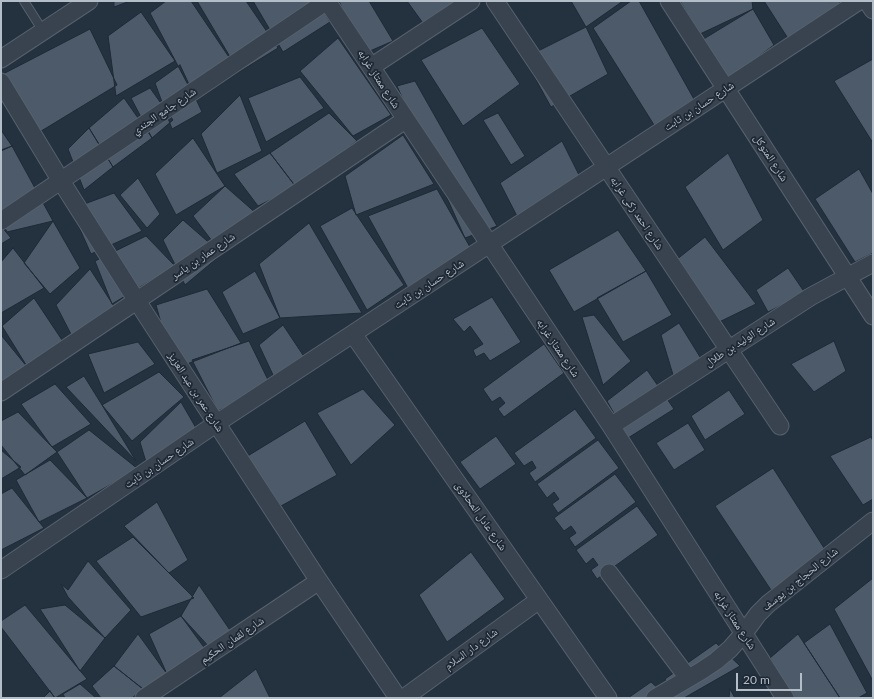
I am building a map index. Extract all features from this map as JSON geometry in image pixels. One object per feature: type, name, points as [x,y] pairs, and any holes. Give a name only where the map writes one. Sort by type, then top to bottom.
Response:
[{"type":"street","points":[[1,59],[89,1]]},
{"type":"street","name":"شارع ممتاز غرابه","points":[[327,1],[405,120],[611,426],[785,698]]},
{"type":"street","name":"شارع جامع الجندي","points":[[1,221],[327,1]]},
{"type":"street","points":[[371,67],[471,1]]},
{"type":"street","name":"شارع احمد زكى غرابه","points":[[495,1],[780,426]]},
{"type":"street","name":"شارع المتوكل","points":[[669,1],[873,316]]},
{"type":"street","name":"شارع حسان بن ثابت","points":[[1,570],[217,423],[859,1]]},
{"type":"street","points":[[867,1],[873,10]]},
{"type":"street","name":"شارع عمر بن عبد العزيز","points":[[1,82],[61,181],[137,301],[319,581],[398,698]]},
{"type":"street","name":"شارع عمار بن ياسر","points":[[1,392],[405,120]]},
{"type":"street","name":"شارع الوليد بن طلال","points":[[611,426],[810,297],[873,263]]},
{"type":"street","name":"شارع عادل المحلاوى","points":[[353,334],[608,698]]},
{"type":"street","name":"شارع الحجاج بن يوسف","points":[[656,698],[716,660],[730,649],[768,604],[873,521]]},
{"type":"street","points":[[609,573],[688,678]]},
{"type":"street","name":"شارع لقمان الحكيم","points":[[144,698],[319,581]]},
{"type":"street","name":"شارع دار السلام","points":[[404,698],[539,600]]},
{"type":"lane","points":[[24,1],[43,31]]},
{"type":"building","points":[[114,1],[130,1],[114,7]]},
{"type":"building","points":[[166,1],[191,1],[239,72],[195,98],[150,13]]},
{"type":"building","points":[[197,1],[246,1],[278,48],[239,72]]},
{"type":"building","points":[[253,1],[317,1],[330,22],[283,52]]},
{"type":"building","points":[[339,1],[369,1],[393,41],[363,54]]},
{"type":"building","points":[[407,1],[462,1],[468,11],[433,37]]},
{"type":"building","points":[[571,1],[623,1],[586,27]]},
{"type":"building","points":[[631,1],[639,1],[695,101],[656,128],[593,28]]},
{"type":"building","points":[[680,1],[752,1],[753,9],[700,34]]},
{"type":"building","points":[[764,1],[839,1],[842,7],[789,40]]},
{"type":"building","points":[[753,9],[774,45],[727,80],[702,40]]},
{"type":"building","points":[[141,12],[175,61],[116,96],[108,36]]},
{"type":"building","points":[[586,27],[608,74],[551,107],[524,58]]},
{"type":"building","points":[[482,28],[520,84],[463,126],[421,60]]},
{"type":"building","points":[[90,29],[117,85],[33,136],[3,74]]},
{"type":"building","points":[[338,38],[391,115],[353,136],[300,71]]},
{"type":"building","points":[[873,59],[873,143],[834,81]]},
{"type":"building","points":[[180,65],[202,112],[172,129],[155,83]]},
{"type":"building","points":[[300,77],[324,108],[266,142],[248,98]]},
{"type":"building","points":[[415,81],[497,226],[465,238],[397,86]]},
{"type":"building","points":[[150,88],[173,120],[152,138],[131,98]]},
{"type":"building","points":[[240,95],[262,151],[217,173],[201,134]]},
{"type":"building","points":[[124,98],[152,138],[113,167],[89,128]]},
{"type":"building","points":[[329,113],[357,141],[296,187],[270,153]]},
{"type":"building","points":[[498,113],[525,156],[511,165],[483,120]]},
{"type":"building","points":[[89,128],[113,167],[84,190],[68,149]]},
{"type":"building","points":[[1,130],[12,146],[1,150]]},
{"type":"building","points":[[403,135],[434,184],[356,215],[345,176]]},
{"type":"building","points":[[193,138],[225,186],[176,215],[155,174]]},
{"type":"building","points":[[562,141],[581,179],[519,220],[500,183]]},
{"type":"building","points":[[12,146],[53,221],[7,232],[1,220],[1,151]]},
{"type":"building","points":[[270,153],[296,187],[258,206],[234,174]]},
{"type":"building","points":[[728,153],[763,220],[723,250],[685,187]]},
{"type":"building","points":[[859,169],[873,194],[873,253],[855,262],[815,199]]},
{"type":"building","points":[[138,178],[160,214],[147,228],[120,195]]},
{"type":"building","points":[[225,186],[266,222],[222,254],[193,216]]},
{"type":"building","points":[[437,189],[470,247],[408,288],[368,216]]},
{"type":"building","points":[[114,193],[142,231],[91,254],[71,209]]},
{"type":"building","points":[[352,208],[404,285],[367,310],[320,226]]},
{"type":"building","points":[[183,220],[222,254],[185,285],[163,240]]},
{"type":"building","points":[[53,221],[80,268],[50,294],[24,263]]},
{"type":"building","points":[[309,223],[362,313],[280,318],[259,264]]},
{"type":"building","points":[[1,226],[11,238],[1,244]]},
{"type":"building","points":[[618,230],[646,271],[574,312],[549,270]]},
{"type":"building","points":[[146,236],[175,266],[112,304],[95,261]]},
{"type":"building","points":[[705,237],[756,304],[713,325],[671,264]]},
{"type":"building","points":[[13,248],[44,288],[1,313],[1,262]]},
{"type":"building","points":[[788,268],[805,293],[768,312],[756,290]]},
{"type":"building","points":[[90,269],[117,311],[74,340],[56,305]]},
{"type":"building","points":[[255,271],[280,318],[243,334],[222,292]]},
{"type":"building","points":[[646,271],[672,315],[623,342],[597,298]]},
{"type":"building","points":[[207,289],[241,343],[174,369],[156,305]]},
{"type":"building","points":[[492,297],[521,342],[490,361],[484,353],[476,357],[473,350],[483,344],[470,326],[464,332],[453,319]]},
{"type":"building","points":[[34,298],[66,346],[28,368],[2,326]]},
{"type":"building","points":[[594,315],[631,361],[603,385],[582,317]]},
{"type":"building","points":[[679,323],[705,365],[674,378],[661,335]]},
{"type":"building","points":[[283,325],[305,358],[274,377],[259,345]]},
{"type":"building","points":[[1,335],[28,368],[1,385]]},
{"type":"building","points":[[249,341],[271,386],[218,411],[192,360]]},
{"type":"building","points":[[834,341],[846,371],[814,392],[791,364]]},
{"type":"building","points":[[138,342],[155,364],[104,393],[88,354]]},
{"type":"building","points":[[544,344],[564,373],[504,417],[498,409],[505,403],[500,397],[492,402],[483,389]]},
{"type":"building","points":[[647,370],[674,409],[628,438],[607,401]]},
{"type":"building","points":[[159,372],[184,397],[132,441],[102,405]]},
{"type":"building","points":[[84,376],[102,405],[136,461],[66,387]]},
{"type":"building","points":[[55,384],[91,424],[52,447],[21,404]]},
{"type":"building","points":[[363,389],[395,425],[351,465],[317,413]]},
{"type":"building","points":[[729,390],[745,414],[705,440],[691,416]]},
{"type":"building","points":[[181,402],[196,428],[146,462],[140,442]]},
{"type":"building","points":[[575,409],[596,438],[535,482],[529,473],[536,468],[532,461],[524,466],[514,453]]},
{"type":"building","points":[[18,412],[57,452],[25,475],[1,445],[1,421]]},
{"type":"building","points":[[305,421],[337,475],[281,506],[246,457]]},
{"type":"building","points":[[688,423],[705,450],[674,470],[656,443]]},
{"type":"building","points":[[89,430],[138,469],[87,498],[57,452]]},
{"type":"building","points":[[496,436],[516,464],[480,489],[460,462]]},
{"type":"building","points":[[871,437],[873,441],[873,499],[863,505],[830,456]]},
{"type":"building","points":[[598,440],[619,468],[558,513],[552,504],[559,499],[554,492],[547,498],[537,484]]},
{"type":"building","points":[[1,450],[21,467],[1,479]]},
{"type":"building","points":[[50,460],[87,498],[39,522],[16,480]]},
{"type":"building","points":[[773,468],[833,562],[771,590],[715,506]]},
{"type":"building","points":[[615,474],[636,502],[575,547],[569,538],[576,533],[571,526],[564,531],[554,518]]},
{"type":"building","points":[[12,488],[44,528],[1,550],[1,494]]},
{"type":"building","points":[[157,502],[188,560],[169,573],[124,526]]},
{"type":"building","points":[[637,506],[658,535],[597,579],[591,570],[598,565],[593,558],[586,564],[576,550]]},
{"type":"building","points":[[133,537],[194,598],[141,617],[96,561]]},
{"type":"building","points":[[471,552],[505,599],[447,642],[419,595]]},
{"type":"building","points":[[88,561],[131,610],[105,638],[68,597],[61,584],[68,590]]},
{"type":"building","points":[[873,578],[873,681],[834,609]]},
{"type":"building","points":[[199,585],[234,636],[211,649],[181,616]]},
{"type":"building","points":[[25,605],[87,679],[55,698],[1,627],[1,621]]},
{"type":"building","points":[[65,605],[105,638],[80,671],[40,609]]},
{"type":"building","points":[[181,616],[206,650],[167,674],[149,634]]},
{"type":"building","points":[[830,624],[867,693],[858,698],[840,698],[804,643]]},
{"type":"building","points":[[138,634],[167,674],[143,689],[114,666]]},
{"type":"building","points":[[798,634],[840,698],[793,698],[770,658]]},
{"type":"building","points":[[716,643],[740,666],[684,698],[673,698],[665,679]]},
{"type":"building","points":[[114,666],[143,689],[132,698],[101,698],[92,686]]},
{"type":"building","points":[[256,669],[270,698],[219,698]]},
{"type":"building","points":[[651,682],[669,698],[628,698]]},
{"type":"building","points":[[80,684],[96,698],[65,698],[63,694]]},
{"type":"building","points":[[730,689],[735,698],[729,698]]},
{"type":"building","points":[[50,691],[55,698],[43,698]]}]
